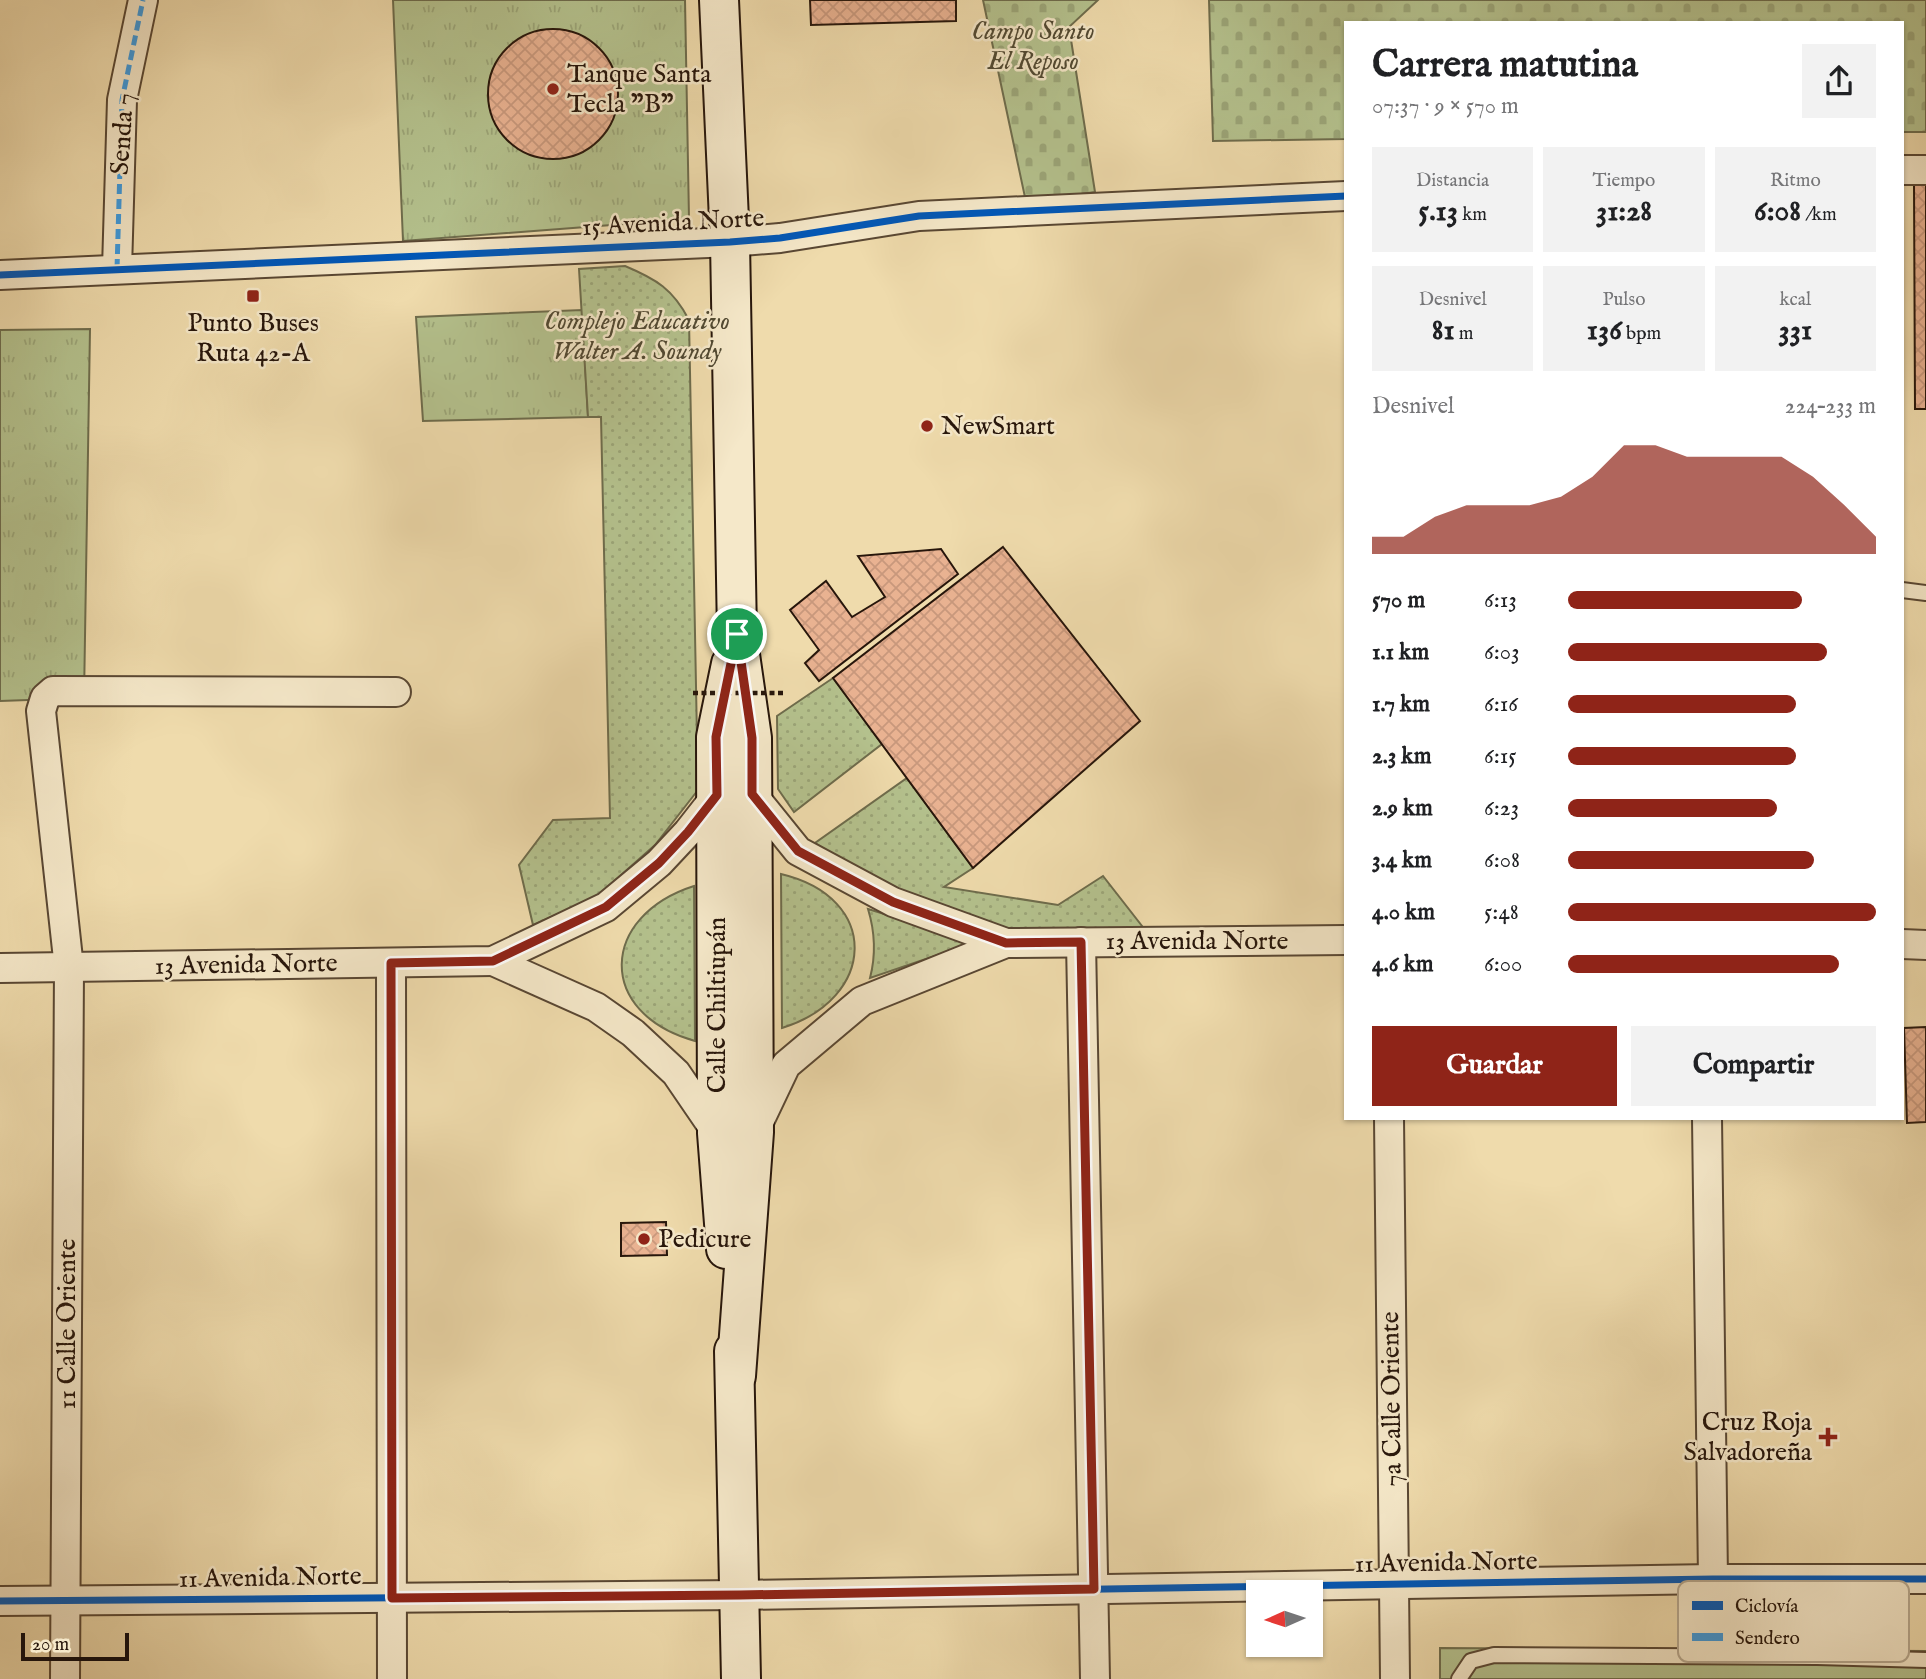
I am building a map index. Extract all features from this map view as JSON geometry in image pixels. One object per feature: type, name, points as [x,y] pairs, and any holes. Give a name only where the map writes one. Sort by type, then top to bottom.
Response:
[{"type":"main road","name":"Calle Chiltiupán","points":[[719,0],[730,242],[737,634],[716,737],[735,795],[736,1376],[741,1679]]},
{"type":"street","name":"Senda 7","points":[[117,269],[122,100],[143,0]]},
{"type":"street","points":[[1904,170],[1926,170]]},
{"type":"street","name":"15 Avenida Norte","points":[[0,275],[730,242],[780,238],[919,216],[1344,196]]},
{"type":"street","name":"11 Calle Oriente","points":[[65,1679],[69,968],[41,711],[45,698],[53,691],[396,692]]},
{"type":"street","name":"13 Avenida Norte","points":[[0,968],[493,961],[606,907],[659,863],[688,832],[735,795],[798,851],[893,902],[1006,943],[1344,940]]},
{"type":"street","points":[[1081,942],[1095,1679]]},
{"type":"street","name":"13 Avenida Norte","points":[[493,961],[596,1007],[633,1034],[735,1132],[786,1065],[862,1001],[1006,943]]},
{"type":"street","points":[[1904,944],[1926,945]]},
{"type":"street","points":[[391,963],[392,1679]]},
{"type":"street","name":"7a Calle Oriente","points":[[1389,1120],[1395,1679]]},
{"type":"street","points":[[1707,1120],[1713,1580]]},
{"type":"street","name":"11 Avenida Norte","points":[[0,1601],[740,1595],[1394,1584],[1926,1579]]},
{"type":"lane","points":[[1904,590],[1926,593]]},
{"type":"lane","points":[[1459,1679],[1471,1661],[1494,1655],[1678,1656]]},
{"type":"path","points":[[693,693],[784,693]]},
{"type":"green space","points":[[393,0],[685,0],[689,219],[403,241]]},
{"type":"green space","name":"Campo Santo El Reposo","points":[[983,0],[1098,0],[1069,27],[1095,192],[1026,202]]},
{"type":"green space","points":[[1209,0],[1926,0],[1926,132],[1904,132],[1904,21],[1344,21],[1344,139],[1213,141]]},
{"type":"green space","name":"Complejo Educativo Walter A. Soundy","points":[[625,266],[663,286],[677,300],[689,320],[698,790],[655,845],[595,898],[533,925],[519,865],[553,820],[610,818],[601,417],[588,417],[579,269]]},
{"type":"green space","points":[[582,310],[588,417],[423,421],[416,317]]},
{"type":"green space","points":[[90,329],[84,698],[0,701],[0,330]]},
{"type":"green space","points":[[833,678],[882,744],[794,812],[778,789],[777,716]]},
{"type":"green space","points":[[907,778],[973,868],[944,887],[1058,905],[1103,876],[1149,935],[1006,934],[896,893],[815,843]]},
{"type":"green space","points":[[781,874],[814,886],[837,904],[850,926],[855,949],[850,973],[836,995],[813,1014],[782,1028]]},
{"type":"green space","points":[[694,886],[695,1041],[662,1028],[639,1009],[626,988],[622,964],[627,941],[640,919],[663,900]]},
{"type":"green space","points":[[868,909],[976,942],[870,978],[874,944]]},
{"type":"green space","points":[[1440,1648],[1678,1649],[1678,1662],[1909,1662],[1909,1651],[1926,1651],[1926,1679],[1440,1679]]},
{"type":"building","points":[[810,0],[956,0],[956,21],[811,25]]},
{"type":"building","name":"Tanque Santa Tecla \"B\"","points":[[553,29],[578,34],[599,48],[613,69],[618,94],[613,119],[599,140],[578,154],[553,159],[528,154],[507,140],[493,119],[488,94],[493,69],[507,48],[528,34]]},
{"type":"building","points":[[1914,183],[1926,183],[1926,409],[1915,409]]},
{"type":"building","points":[[1003,547],[1140,721],[973,868],[833,678]]},
{"type":"building","points":[[941,549],[958,574],[819,681],[805,663],[819,650],[790,610],[826,581],[852,617],[885,597],[858,556]]},
{"type":"building","points":[[1926,1027],[1926,1122],[1907,1123],[1904,1028]]},
{"type":"building","name":"Pedicure","points":[[666,1222],[667,1255],[621,1256],[621,1223]]},
{"type":"marked path","points":[[117,269],[122,100],[143,0]]},
{"type":"cycle path","points":[[0,275],[730,242],[780,238],[919,216],[1344,196]]},
{"type":"cycle path","points":[[0,1601],[740,1595],[1713,1579],[1926,1579]]},
{"type":"place","name":"Tanque Santa Tecla \"B\"","points":[[553,89]]},
{"type":"place","name":"Punto Buses Ruta 42-A","points":[[253,296]]},
{"type":"place","name":"NewSmart","points":[[927,426]]},
{"type":"place","name":"Pedicure","points":[[644,1239]]},
{"type":"place","name":"Cruz Roja Salvadoreña","points":[[1828,1437]]},
{"type":"route","points":[[737,634],[752,738],[752,794],[798,851],[893,902],[1006,943],[1081,942],[1094,1589],[392,1598],[391,963],[493,961],[606,907],[659,863],[717,795],[716,737],[737,634]]}]
